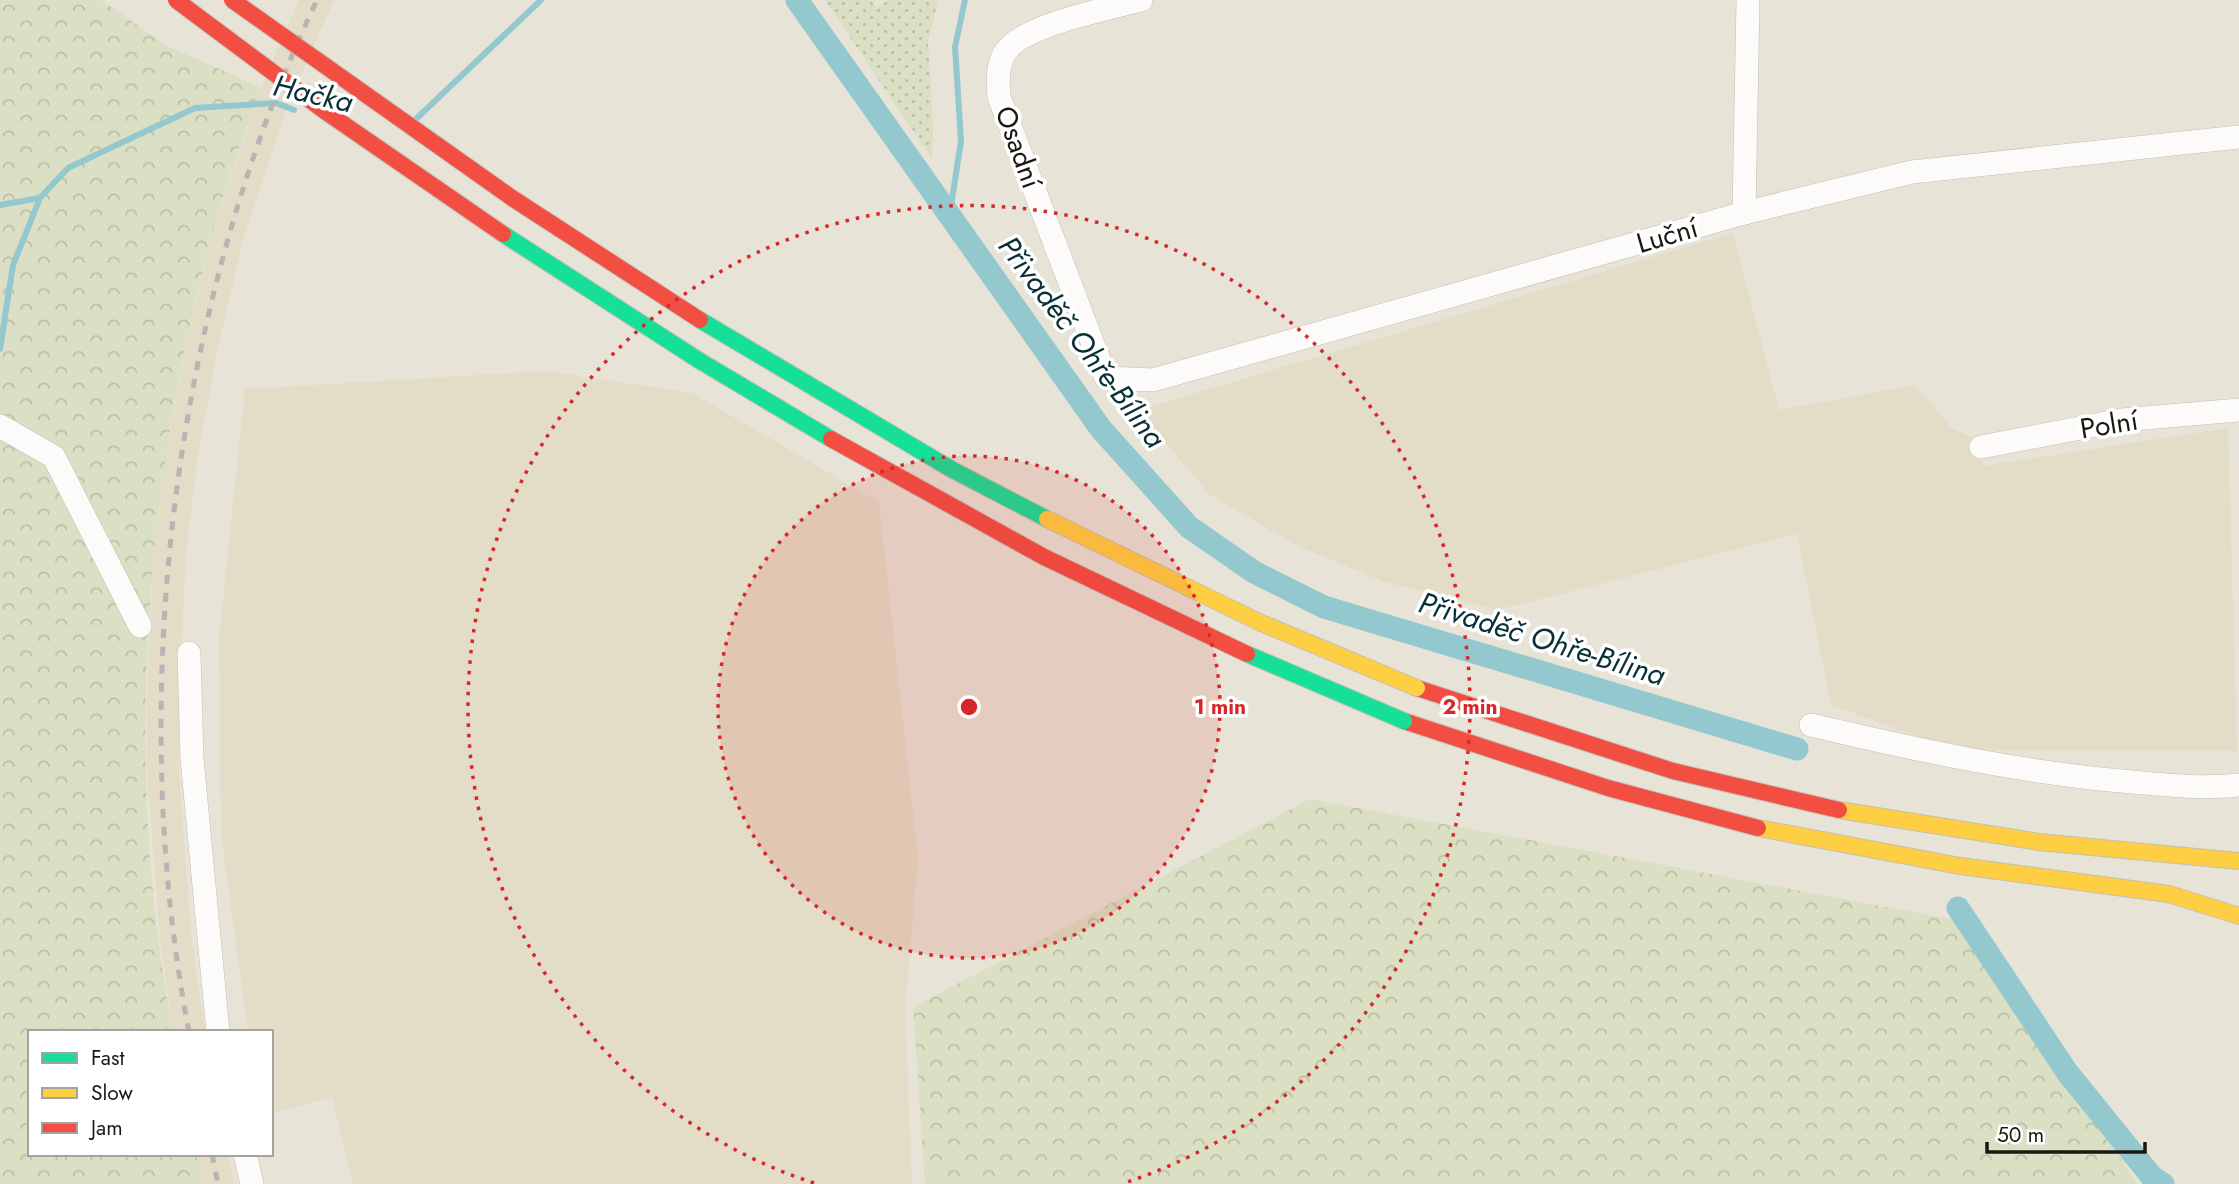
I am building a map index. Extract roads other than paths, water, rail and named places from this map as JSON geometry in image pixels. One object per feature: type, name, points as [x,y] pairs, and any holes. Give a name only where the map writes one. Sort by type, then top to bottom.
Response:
[{"type":"highway","points":[[176,0],[375,147],[574,283],[898,479],[1234,650],[1404,721],[1607,789],[1814,841],[1959,866],[2192,898],[2239,916]]},
{"type":"highway","points":[[232,0],[394,119],[593,255],[747,350],[900,440],[1249,620],[1416,688],[1613,754],[1709,781],[1823,806],[2059,846],[2239,861]]},
{"type":"highway","points":[[2199,859],[2239,854]]},
{"type":"highway","points":[[2145,890],[2218,893]]},
{"type":"street","name":"Osadní","points":[[1106,378],[999,97],[997,77],[1004,54],[1026,34],[1141,0]]},
{"type":"street","points":[[1744,213],[1748,0]]},
{"type":"street","name":"Luční","points":[[1106,378],[1153,380],[1744,213],[1912,172],[2239,137]]},
{"type":"street","name":"Polní","points":[[1981,447],[2122,420],[2239,410]]},
{"type":"street","points":[[0,426],[54,457],[140,626]]},
{"type":"street","points":[[189,653],[192,759],[218,1030]]},
{"type":"street","points":[[1811,725],[1933,754],[2081,778],[2208,788],[2239,785]]},
{"type":"street","points":[[245,1156],[252,1184]]},
{"type":"waterway","name":"Hačka","points":[[417,118],[541,0]]},
{"type":"waterway","name":"Přivaděč Ohře-Bílina","points":[[797,0],[1101,429],[1189,527],[1254,572],[1324,607],[1797,749]]},
{"type":"waterway","points":[[950,213],[961,141],[955,47],[965,0]]},
{"type":"waterway","name":"Hačka","points":[[0,349],[13,265],[40,198],[68,168],[195,108],[276,103],[294,110]]},
{"type":"waterway","points":[[0,205],[40,198]]},
{"type":"waterway","name":"Přivaděč Ohře-Bílina","points":[[1958,908],[2067,1072],[2152,1177],[2163,1184]]},
{"type":"railway","points":[[189,1030],[170,905],[162,774],[163,640],[175,506],[196,373],[227,243],[267,118],[317,0]]},
{"type":"railway","points":[[212,1156],[218,1184]]}]
